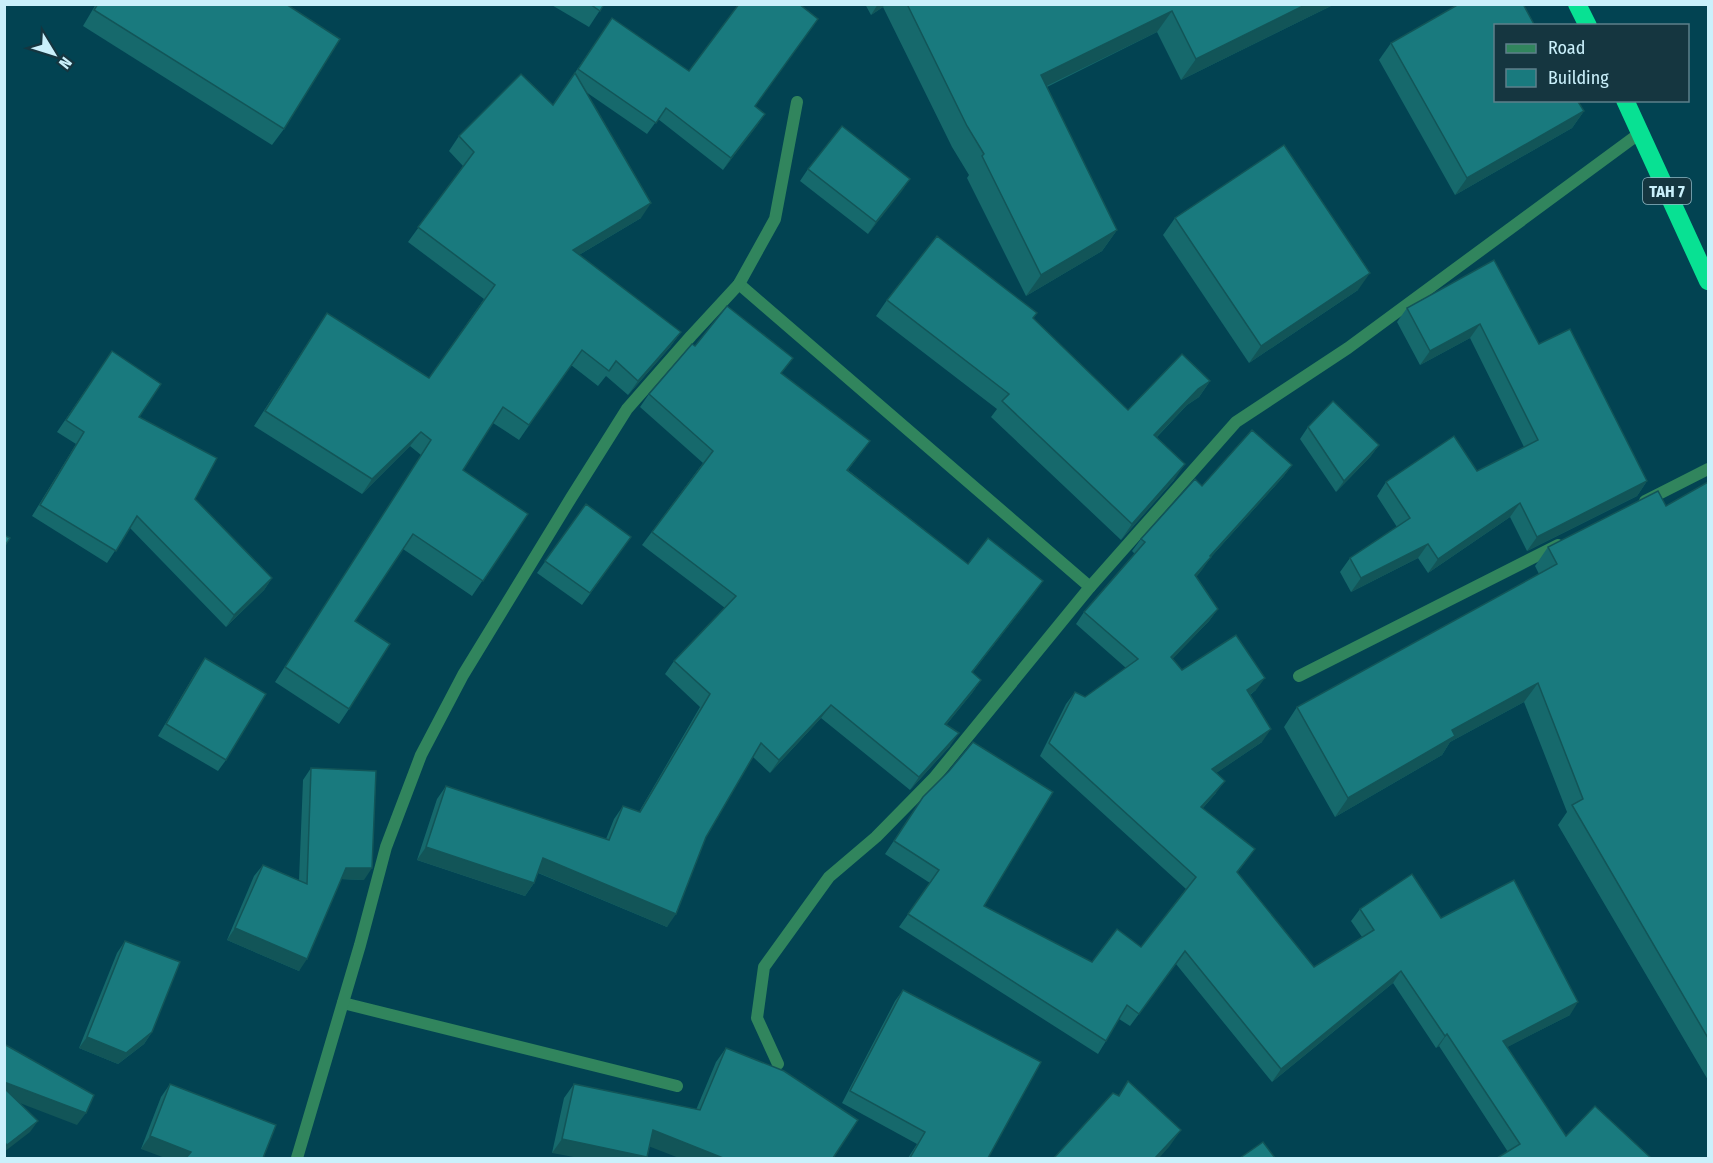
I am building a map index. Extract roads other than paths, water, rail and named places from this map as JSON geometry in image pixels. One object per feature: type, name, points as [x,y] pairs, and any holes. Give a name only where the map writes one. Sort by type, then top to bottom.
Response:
[{"type":"highway","points":[[1577,4],[1587,24]]},
{"type":"highway","name":"TAH 7","points":[[1626,102],[1708,280]]},
{"type":"street","points":[[297,1158],[343,1004],[386,847],[421,754],[463,675],[627,409],[739,284],[775,219],[797,102]]},
{"type":"street","points":[[777,1064],[757,1018],[764,967],[829,877],[876,837],[934,778],[1090,587],[1236,422],[1348,348],[1640,133]]},
{"type":"street","points":[[739,284],[1090,587]]},
{"type":"street","points":[[1635,506],[1708,469]]},
{"type":"street","points":[[1299,676],[1572,538]]},
{"type":"street","points":[[343,1004],[677,1086]]}]
